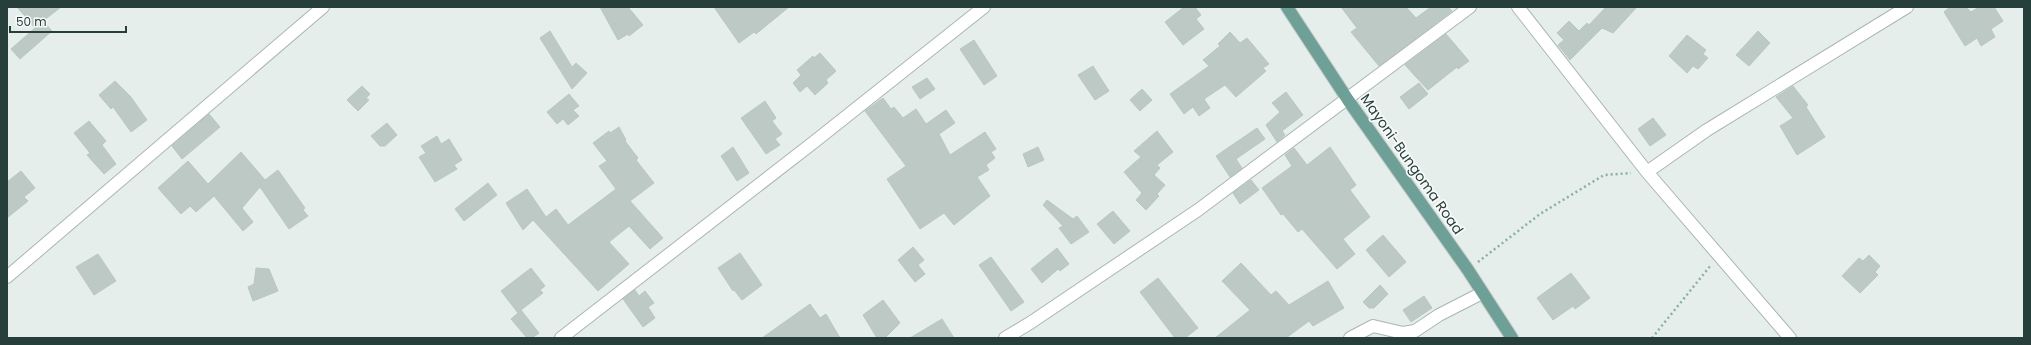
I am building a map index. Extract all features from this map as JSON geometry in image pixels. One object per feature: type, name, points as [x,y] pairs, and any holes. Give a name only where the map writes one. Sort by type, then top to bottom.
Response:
[{"type":"main road","name":"Mayoni-Bungoma Road","points":[[1287,7],[1348,100],[1468,270],[1512,338]]},
{"type":"street","points":[[7,277],[323,7]]},
{"type":"street","points":[[561,338],[808,147],[984,7]]},
{"type":"street","points":[[1004,338],[1030,323],[1198,210],[1348,100],[1470,7]]},
{"type":"street","points":[[1518,7],[1647,172],[1790,338]]},
{"type":"street","points":[[1647,172],[1707,130],[1907,7]]},
{"type":"street","points":[[1350,338],[1373,326],[1403,333],[1415,330],[1482,293]]},
{"type":"path","points":[[1468,270],[1540,214],[1604,175],[1647,172]]},
{"type":"path","points":[[1652,338],[1719,256]]},
{"type":"building","points":[[17,7],[61,7],[43,21],[52,31],[20,59],[11,49],[35,28]]},
{"type":"building","points":[[600,7],[628,7],[643,25],[629,36],[628,34],[618,40]]},
{"type":"building","points":[[714,7],[789,7],[756,34],[754,32],[739,43]]},
{"type":"building","points":[[1184,7],[1195,7],[1201,15],[1196,19],[1204,29],[1183,45],[1165,22]]},
{"type":"building","points":[[1341,7],[1406,7],[1416,18],[1431,7],[1448,7],[1452,11],[1379,66],[1351,32],[1357,28]]},
{"type":"building","points":[[1606,7],[1637,7],[1613,33],[1602,28],[1570,60],[1558,45],[1564,40],[1557,33],[1569,21],[1579,31],[1587,23],[1589,25]]},
{"type":"building","points":[[1950,7],[1966,7],[1971,12],[1979,7],[1994,7],[2003,21],[1991,29],[1995,37],[1981,46],[1977,38],[1965,46],[1944,12]]},
{"type":"building","points":[[550,31],[572,67],[576,63],[587,73],[572,89],[540,38]]},
{"type":"building","points":[[1758,31],[1770,43],[1749,66],[1736,55]]},
{"type":"building","points":[[1230,32],[1240,43],[1247,38],[1269,64],[1263,68],[1266,71],[1236,97],[1225,85],[1204,99],[1210,108],[1199,116],[1193,107],[1184,114],[1170,94],[1209,66],[1203,60],[1220,46],[1218,44]]},
{"type":"building","points":[[1446,34],[1469,61],[1458,69],[1457,67],[1428,90],[1405,65]]},
{"type":"building","points":[[1687,35],[1706,50],[1703,54],[1708,58],[1698,69],[1693,66],[1687,73],[1669,56]]},
{"type":"building","points":[[974,40],[997,76],[984,85],[960,49]]},
{"type":"building","points":[[820,53],[836,71],[826,80],[828,83],[815,95],[807,86],[800,92],[793,83],[801,75],[797,70],[813,56],[814,58]]},
{"type":"building","points":[[1093,66],[1109,91],[1095,100],[1078,75]]},
{"type":"building","points":[[927,78],[935,89],[920,99],[912,87]]},
{"type":"building","points":[[115,81],[131,97],[147,120],[131,132],[113,107],[111,109],[99,95]]},
{"type":"building","points":[[1419,83],[1428,94],[1409,109],[1400,97]]},
{"type":"building","points":[[362,86],[370,94],[366,98],[369,100],[358,111],[347,100]]},
{"type":"building","points":[[1793,86],[1808,105],[1806,107],[1825,137],[1797,155],[1780,126],[1793,118],[1776,97]]},
{"type":"building","points":[[1142,89],[1152,100],[1140,111],[1130,100]]},
{"type":"building","points":[[1286,92],[1303,115],[1282,131],[1285,135],[1277,142],[1266,125],[1280,112],[1272,103]]},
{"type":"building","points":[[569,94],[579,106],[573,110],[579,116],[568,125],[563,119],[557,124],[547,112]]},
{"type":"building","points":[[883,98],[891,109],[894,107],[903,118],[916,109],[926,124],[946,110],[955,123],[939,134],[950,155],[985,132],[996,149],[991,152],[995,158],[986,165],[989,170],[977,177],[990,196],[954,225],[944,213],[920,229],[887,179],[906,166],[865,111]]},
{"type":"building","points":[[765,101],[776,118],[772,121],[782,134],[775,139],[780,145],[766,154],[741,118]]},
{"type":"building","points":[[209,114],[220,127],[182,159],[172,146]]},
{"type":"building","points":[[1653,118],[1666,135],[1650,146],[1638,129]]},
{"type":"building","points":[[89,121],[106,141],[102,145],[116,164],[104,174],[87,155],[90,153],[74,133]]},
{"type":"building","points":[[387,123],[397,135],[385,146],[380,146],[371,136]]},
{"type":"building","points":[[619,127],[626,140],[625,141],[638,158],[636,160],[654,183],[630,201],[663,238],[650,249],[629,226],[609,242],[629,264],[598,291],[533,220],[523,230],[506,203],[527,189],[546,217],[556,209],[568,225],[616,189],[599,166],[607,161],[593,143],[609,131],[610,133]]},
{"type":"building","points":[[1257,128],[1265,139],[1236,159],[1242,168],[1230,177],[1216,156]]},
{"type":"building","points":[[1157,131],[1173,152],[1157,165],[1160,168],[1154,175],[1165,185],[1157,194],[1159,196],[1146,210],[1136,200],[1142,193],[1124,172],[1141,157],[1134,151]]},
{"type":"building","points":[[437,136],[441,144],[449,139],[462,160],[454,165],[457,169],[435,182],[419,157],[426,153],[421,146]]},
{"type":"building","points":[[733,147],[749,173],[737,181],[721,156]]},
{"type":"building","points":[[1038,147],[1044,160],[1028,167],[1023,154]]},
{"type":"building","points":[[1330,147],[1356,185],[1350,190],[1370,217],[1343,239],[1355,254],[1337,269],[1302,229],[1298,232],[1283,214],[1281,215],[1262,188],[1292,166],[1285,155],[1294,148],[1307,165]]},
{"type":"building","points":[[241,152],[265,180],[278,170],[305,208],[303,210],[308,216],[289,229],[260,187],[242,208],[253,222],[243,231],[214,196],[196,212],[190,206],[181,214],[158,188],[188,161],[208,184]]},
{"type":"building","points":[[21,171],[35,188],[24,197],[28,201],[7,218],[7,182]]},
{"type":"building","points":[[1251,180],[1259,190],[1240,204],[1233,193]]},
{"type":"building","points":[[488,183],[497,195],[464,221],[455,209]]},
{"type":"building","points":[[1047,200],[1073,219],[1077,216],[1089,232],[1071,244],[1059,228],[1063,226],[1043,205]]},
{"type":"building","points":[[1113,211],[1130,231],[1114,244],[1097,224]]},
{"type":"building","points":[[1383,235],[1406,262],[1389,277],[1366,250]]},
{"type":"building","points":[[913,247],[924,260],[918,265],[925,274],[915,282],[898,260]]},
{"type":"building","points":[[1057,248],[1069,264],[1060,271],[1058,269],[1042,283],[1031,269]]},
{"type":"building","points":[[740,253],[762,285],[742,300],[734,290],[733,291],[718,268]]},
{"type":"building","points":[[98,254],[116,281],[94,295],[76,267]]},
{"type":"building","points":[[1869,255],[1880,266],[1875,272],[1878,275],[1860,293],[1842,276],[1859,258],[1863,261]]},
{"type":"building","points":[[991,257],[1024,302],[1011,311],[979,265]]},
{"type":"building","points":[[1241,263],[1271,295],[1276,291],[1289,305],[1328,281],[1344,308],[1313,326],[1309,321],[1286,338],[1215,338],[1250,310],[1222,281]]},
{"type":"building","points":[[256,268],[269,269],[278,291],[253,301],[248,287],[254,284]]},
{"type":"building","points":[[531,268],[545,286],[540,290],[543,293],[521,310],[539,333],[532,338],[527,338],[511,319],[518,313],[501,291]]},
{"type":"building","points":[[1571,273],[1590,298],[1575,309],[1573,306],[1553,320],[1537,298]]},
{"type":"building","points":[[1158,278],[1198,328],[1185,338],[1175,338],[1140,292]]},
{"type":"building","points":[[1380,285],[1388,294],[1374,308],[1369,308],[1363,302]]},
{"type":"building","points":[[635,290],[639,296],[645,291],[654,303],[648,307],[655,318],[643,327],[623,299]]},
{"type":"building","points":[[1424,296],[1432,308],[1411,322],[1403,310]]},
{"type":"building","points":[[883,300],[900,323],[885,338],[877,338],[863,315]]},
{"type":"building","points":[[810,304],[820,318],[826,314],[840,338],[762,338]]},
{"type":"building","points":[[942,319],[954,338],[910,338]]}]
